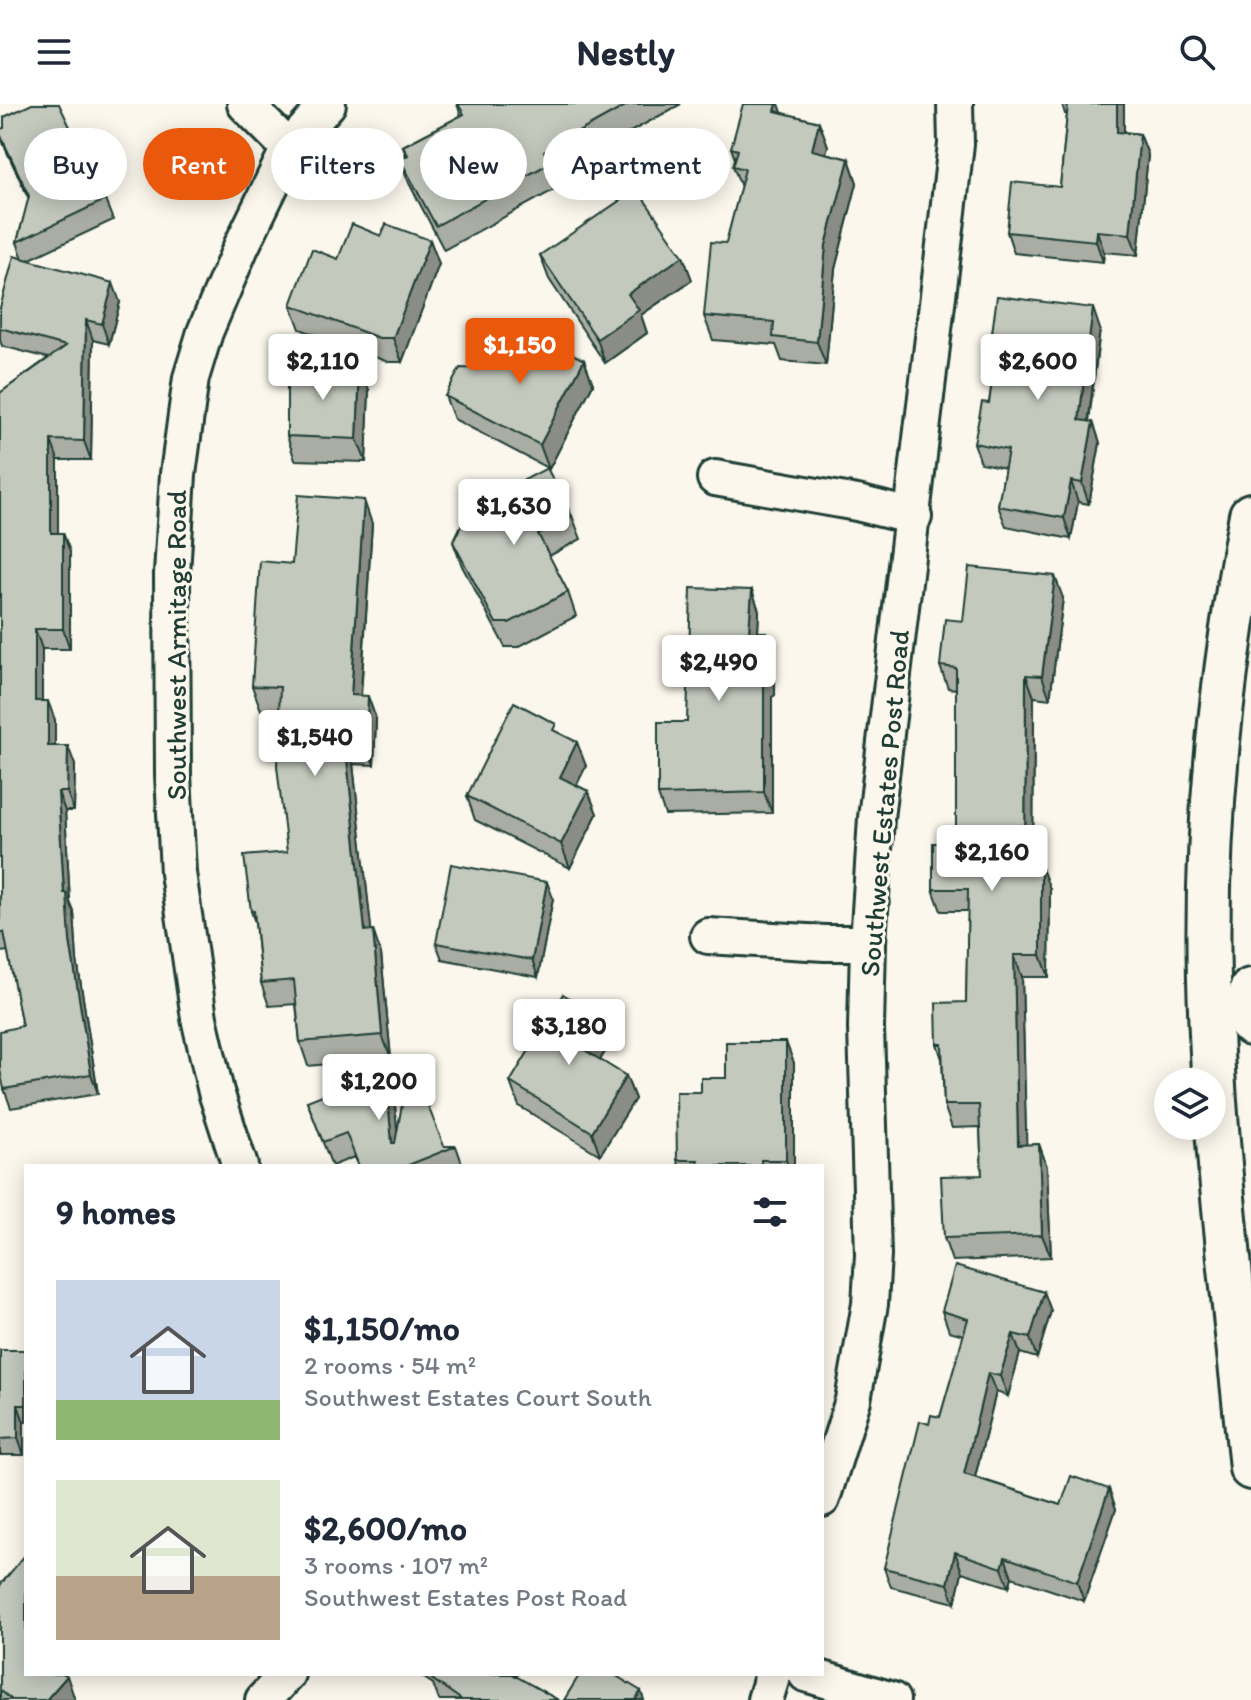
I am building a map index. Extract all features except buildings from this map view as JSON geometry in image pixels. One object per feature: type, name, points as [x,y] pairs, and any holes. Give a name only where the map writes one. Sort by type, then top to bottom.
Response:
[{"type":"street","points":[[245,104],[271,130]]},
{"type":"street","name":"Southwest Armitage Road","points":[[307,128],[328,104]]},
{"type":"street","name":"Southwest Estates Post Road","points":[[824,1493],[853,1400],[870,1304],[873,1255],[866,1028],[876,818],[956,144],[955,104]]},
{"type":"street","name":"Southwest Armitage Road","points":[[239,1164],[216,1092],[199,1018],[178,873],[173,774],[172,574],[178,474],[191,378],[205,332],[271,185]]},
{"type":"street","points":[[715,478],[857,503],[914,517]]},
{"type":"street","points":[[1251,515],[1230,629],[1218,728],[1211,828],[1209,964],[1218,1129],[1251,1468]]},
{"type":"street","points":[[708,936],[868,943]]},
{"type":"street","points":[[1251,990],[1251,1024]]},
{"type":"street","points":[[263,1700],[285,1676]]},
{"type":"street","points":[[765,1700],[772,1676]]},
{"type":"street","points":[[813,1676],[892,1700]]}]
